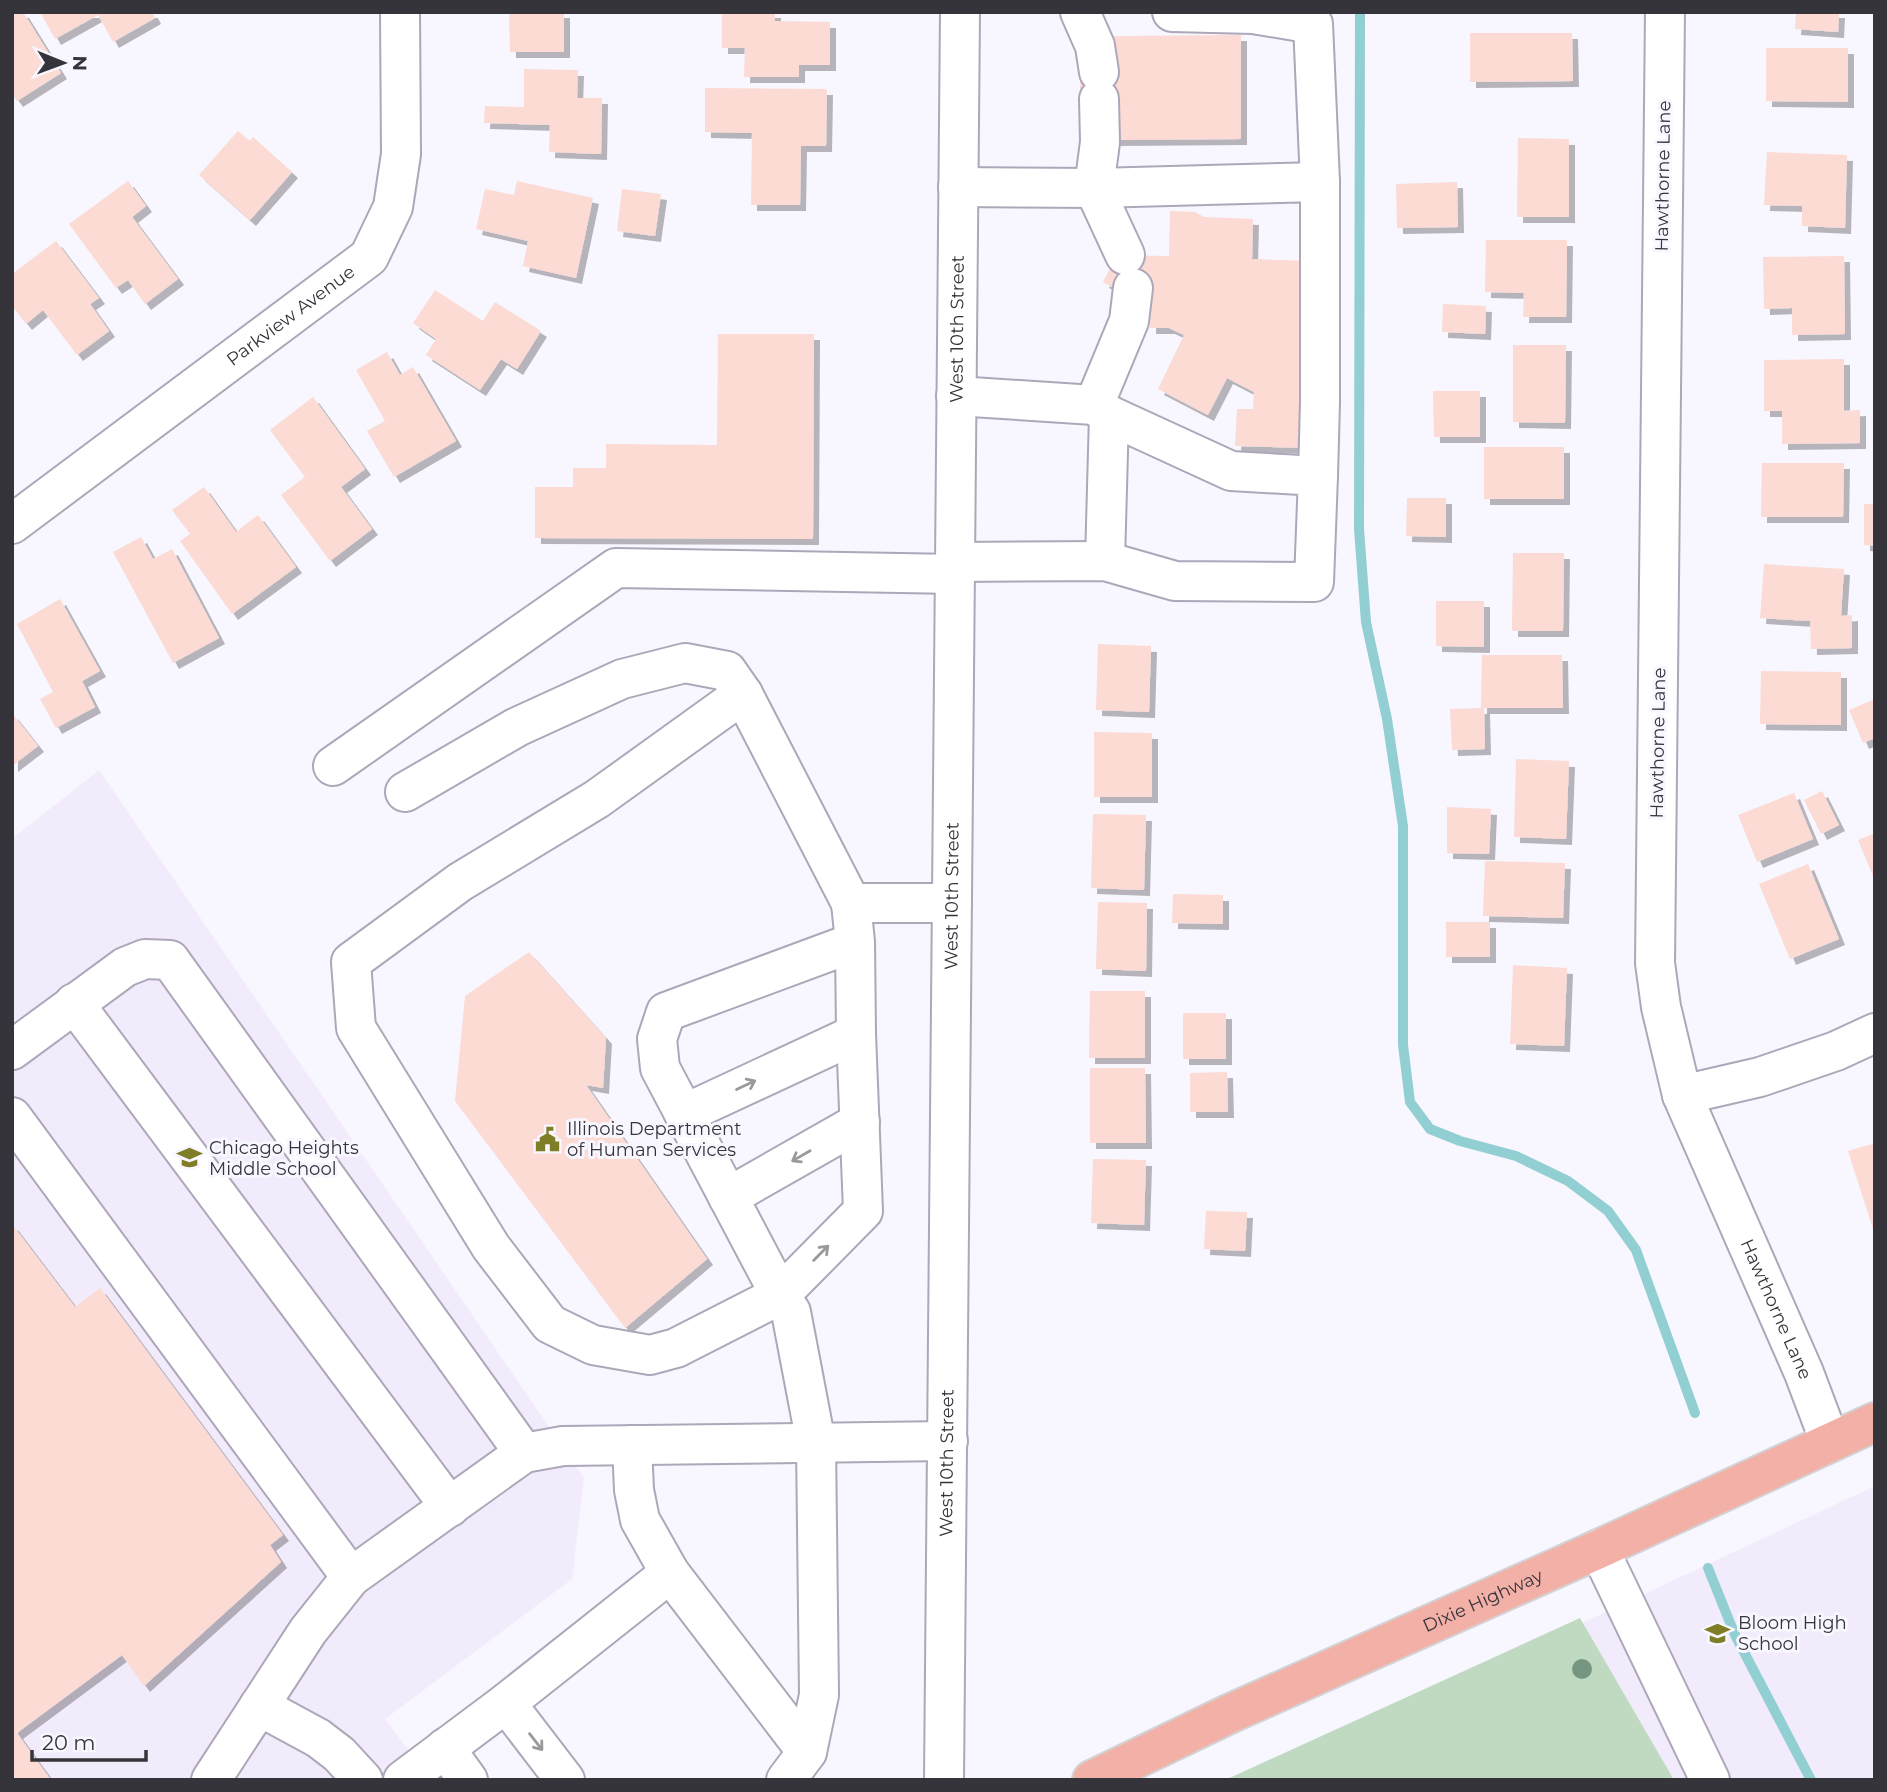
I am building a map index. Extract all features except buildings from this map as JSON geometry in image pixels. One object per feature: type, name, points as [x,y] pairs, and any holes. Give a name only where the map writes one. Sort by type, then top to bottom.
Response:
[{"type":"main road","name":"Dixie Highway","points":[[1092,1780],[1229,1714],[1875,1422]]},
{"type":"street","name":"Parkview Avenue","points":[[12,524],[369,257],[393,207],[401,155],[400,12]]},
{"type":"street","name":"West 10th Street","points":[[944,1780],[960,12]]},
{"type":"street","points":[[1080,12],[1095,46],[1099,86],[1100,142],[1094,188],[1129,271],[1129,321],[1101,410],[1105,561]]},
{"type":"street","points":[[333,766],[616,568],[955,568],[1105,561],[1175,581],[1314,582],[1320,402],[1320,182],[1313,24],[1253,14],[1172,12]]},
{"type":"street","name":"Hawthorne Lane","points":[[1665,12],[1655,963],[1661,1007],[1682,1095],[1804,1373],[1830,1442]]},
{"type":"street","points":[[958,187],[1094,188],[1320,182]]},
{"type":"street","points":[[956,396],[1101,410],[1231,471],[1318,476]]},
{"type":"street","points":[[405,792],[517,727],[622,679],[685,663],[727,671],[743,694],[851,903],[855,942],[863,1211],[780,1295],[676,1348],[650,1355],[593,1345],[550,1324],[491,1247],[356,1028],[351,962],[460,882],[597,799],[743,694]]},
{"type":"street","points":[[851,903],[952,902]]},
{"type":"street","points":[[797,1766],[819,1695],[816,1443],[791,1312],[660,1068],[657,1039],[666,1012],[855,942]]},
{"type":"street","points":[[12,1051],[125,967],[145,959],[170,960],[524,1453]]},
{"type":"street","points":[[74,1003],[450,1507]]},
{"type":"street","points":[[1682,1095],[1760,1077],[1836,1051],[1875,1033]]},
{"type":"street","points":[[684,1114],[856,1034]]},
{"type":"street","points":[[12,1117],[351,1577]]},
{"type":"street","points":[[728,1197],[860,1122]]},
{"type":"street","points":[[211,1780],[308,1631],[351,1577],[524,1453],[564,1446],[948,1441]]},
{"type":"street","points":[[632,1445],[634,1490],[640,1520],[670,1573],[797,1766]]},
{"type":"street","points":[[1599,1549],[1710,1780]]},
{"type":"street","points":[[404,1780],[670,1573]]},
{"type":"street","points":[[506,1703],[565,1780]]},
{"type":"street","points":[[259,1706],[318,1738],[341,1771]]},
{"type":"street","points":[[445,1748],[468,1780]]},
{"type":"shaded area","name":"Chicago Heights Middle School","points":[[99,770],[584,1478],[572,1579],[385,1719],[431,1780],[12,1780],[12,839]]},
{"type":"shaded area","name":"Bloom High School","points":[[1875,1486],[1875,1780],[1247,1780]]},
{"type":"green space","points":[[1580,1618],[1674,1780],[1225,1780]]},
{"type":"waterway","points":[[1360,12],[1359,529],[1366,622],[1387,719],[1403,826],[1403,1045],[1410,1102],[1430,1129],[1460,1141],[1516,1156],[1568,1181],[1608,1211],[1636,1250],[1695,1413]]},
{"type":"waterway","points":[[1708,1568],[1735,1635],[1811,1780]]},
{"type":"place","name":"Illinois Department of Human Services","points":[[547,1139]]},
{"type":"place","name":"Chicago Heights Middle School","points":[[189,1158]]},
{"type":"place","name":"Bloom High School","points":[[1718,1633]]}]
